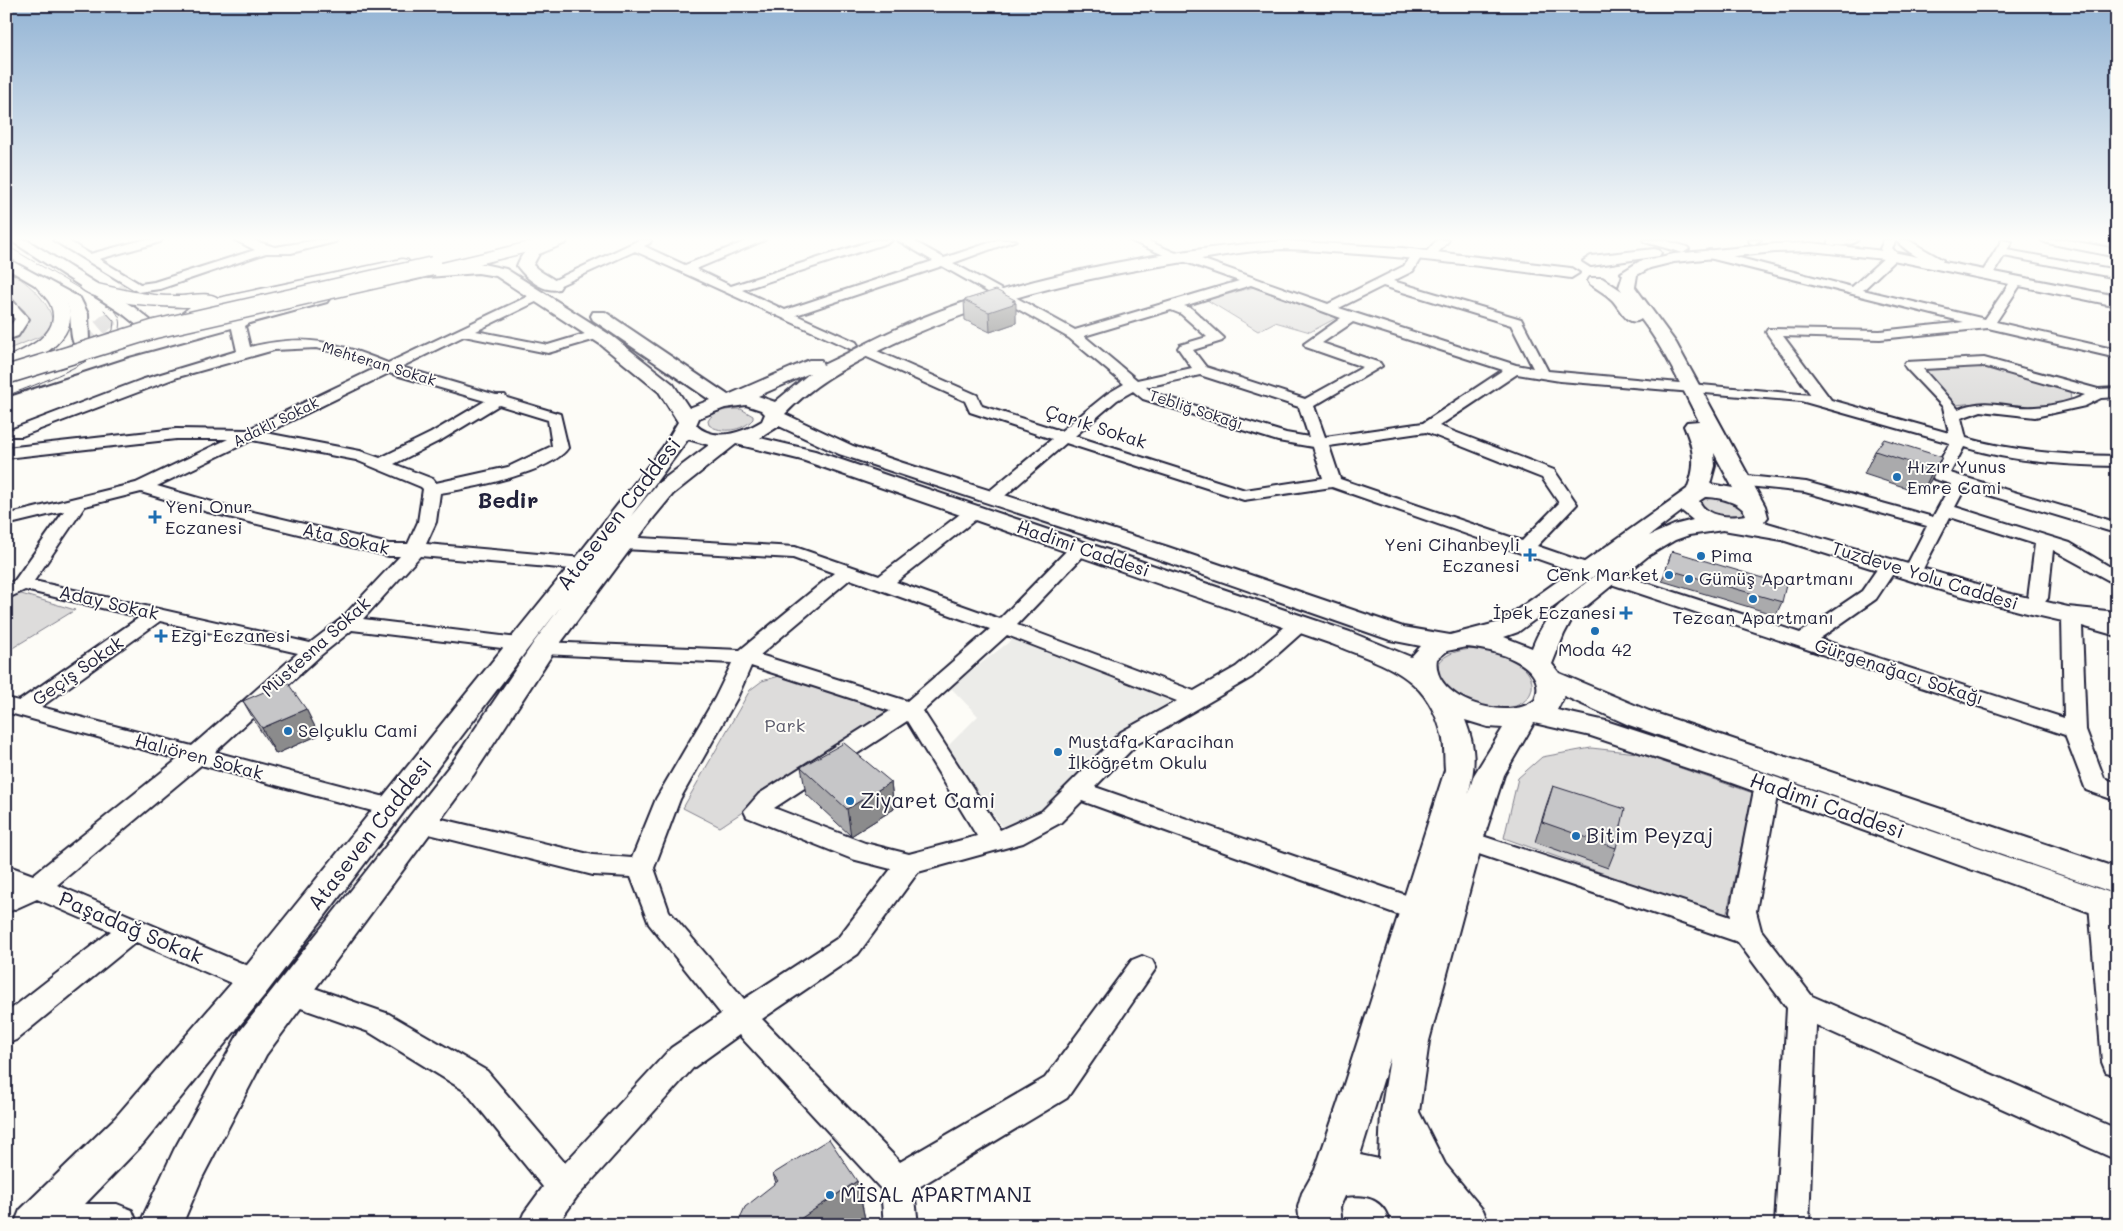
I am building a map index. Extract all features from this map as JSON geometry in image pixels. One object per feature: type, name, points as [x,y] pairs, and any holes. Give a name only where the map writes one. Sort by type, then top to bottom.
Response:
[{"type":"highway","points":[[6,365],[43,345],[52,338],[62,324],[60,305],[54,297]]},
{"type":"highway","points":[[121,297],[166,302],[203,301],[231,297]]},
{"type":"highway","points":[[246,297],[200,308],[186,317],[192,321],[199,322],[251,316]]},
{"type":"highway","points":[[6,370],[86,344],[178,319],[282,297]]},
{"type":"highway","points":[[6,375],[155,329],[294,297]]},
{"type":"highway","points":[[84,347],[111,348],[323,297]]},
{"type":"main road","points":[[68,297],[76,305],[80,314],[80,342],[84,347]]},
{"type":"main road","points":[[106,297],[129,311],[161,336]]},
{"type":"main road","points":[[538,297],[598,334],[666,388],[690,432],[705,439],[733,439],[763,430],[771,424],[775,415],[797,391],[857,347]]},
{"type":"main road","points":[[569,297],[644,345],[683,376],[729,400],[857,347],[925,314],[983,297]]},
{"type":"main road","points":[[1319,1210],[1417,910],[1460,770],[1457,736],[1422,665],[1426,655],[1434,648],[1509,627],[1656,539],[1675,530],[1698,525],[1752,521],[1756,517],[1755,509],[1683,387],[1619,297]]},
{"type":"main road","points":[[1633,297],[1666,342],[1705,450],[1706,466],[1693,494],[1688,500],[1689,505],[1694,511],[1730,524]]},
{"type":"main road","points":[[2099,297],[2117,301]]},
{"type":"main road","points":[[6,390],[123,352],[251,316]]},
{"type":"main road","points":[[6,386],[35,374],[63,359]]},
{"type":"main road","name":"Hadimi Caddesi","points":[[729,400],[756,401],[766,404],[775,415],[846,450],[994,497],[1399,634],[1456,641]]},
{"type":"main road","name":"Ataseven Caddesi","points":[[35,1225],[129,1131],[255,981],[391,807],[531,646],[583,564],[699,409],[729,400]]},
{"type":"main road","points":[[160,1225],[188,1164],[253,1043],[464,767],[531,646],[623,543],[665,489],[733,439]]},
{"type":"main road","name":"Hadimi Caddesi","points":[[733,439],[808,455],[1300,624],[1404,664],[1433,688]]},
{"type":"main road","name":"Tuzdeve Yolu Caddesi","points":[[1693,494],[1716,491],[1727,493],[1755,509],[1807,532],[2001,589],[2038,598],[2094,605],[2117,605]]},
{"type":"main road","points":[[1544,672],[1548,638],[1562,615],[1598,574],[1693,494]]},
{"type":"main road","name":"Tuzdeve Yolu Caddesi","points":[[1730,524],[1768,529],[1992,598],[2072,616],[2117,620]]},
{"type":"main road","points":[[1433,688],[1460,710],[1481,717],[1503,720],[1528,716],[1546,705],[1552,692],[1544,672],[1524,654],[1486,640],[1456,641]]},
{"type":"main road","name":"Hadimi Caddesi","points":[[1544,672],[1638,718],[2112,898]]},
{"type":"main road","points":[[1406,1206],[1400,1112],[1411,1041],[1467,840],[1488,775],[1528,716]]},
{"type":"main road","name":"Hadimi Caddesi","points":[[1528,716],[1596,728],[2112,898]]},
{"type":"main road","points":[[1400,1112],[1419,1160],[1448,1203],[1468,1225]]},
{"type":"main road","points":[[1319,1210],[1343,1175],[1365,1174],[1387,1182],[1406,1206],[1444,1225]]},
{"type":"main road","points":[[84,1225],[118,1225]]},
{"type":"street","name":"Adaklı Sokak","points":[[6,520],[142,487],[533,297]]},
{"type":"street","points":[[747,297],[857,347]]},
{"type":"street","points":[[785,314],[835,297]]},
{"type":"street","name":"Tebliğ Sokağı","points":[[1007,297],[1074,335],[1148,396],[1284,438],[1318,443],[1427,427],[1514,370]]},
{"type":"street","points":[[1074,335],[1202,297]]},
{"type":"street","points":[[1296,297],[1514,370],[1802,397],[1994,450],[2075,460],[2117,461]]},
{"type":"street","points":[[1328,309],[1351,297]]},
{"type":"street","points":[[1434,297],[1516,322],[1542,374]]},
{"type":"street","points":[[1877,297],[2117,354]]},
{"type":"street","points":[[1988,324],[2006,297]]},
{"type":"street","points":[[6,302],[22,318],[13,333],[6,336]]},
{"type":"street","points":[[1174,306],[1186,311],[1216,338],[1185,348],[1201,370]]},
{"type":"street","points":[[244,353],[238,324],[251,316]]},
{"type":"street","points":[[994,497],[1112,397],[1133,385],[1201,370],[1306,404],[1376,366],[1311,344],[1351,317]]},
{"type":"street","points":[[1825,403],[1773,332],[1880,335],[1988,324]]},
{"type":"street","points":[[462,332],[548,349],[598,334]]},
{"type":"street","name":"Mehteran Sokak","points":[[11,431],[168,375],[244,353],[276,346],[311,344],[349,352],[387,367],[500,398],[555,416],[560,448],[537,463],[485,480],[432,489]]},
{"type":"street","name":"Çarık Sokak","points":[[857,347],[972,398],[975,409],[1244,495],[1333,482]]},
{"type":"street","points":[[2098,394],[1984,362],[1911,365],[1950,406],[1953,416],[1959,441],[1940,475],[2109,526]]},
{"type":"street","points":[[1953,416],[1979,406],[2035,412],[2080,403],[2098,394],[2117,392]]},
{"type":"street","points":[[381,464],[437,436],[500,398]]},
{"type":"street","points":[[1306,404],[1333,482]]},
{"type":"street","points":[[1427,427],[1548,474],[1568,504],[1525,548]]},
{"type":"street","points":[[11,431],[8,452],[176,434],[251,434],[360,456],[427,483],[432,489]]},
{"type":"street","points":[[1738,480],[1806,486],[2044,541],[2063,547],[2117,579]]},
{"type":"street","name":"Gürgenağacı Sokağı","points":[[1333,482],[1598,574],[2075,730]]},
{"type":"street","points":[[1916,565],[1960,482]]},
{"type":"street","name":"Ata Sokak","points":[[142,487],[214,508],[389,550],[439,550],[583,564]]},
{"type":"street","name":"Müstesna Sokak","points":[[6,903],[37,887],[195,757],[314,650],[348,623],[414,551],[427,522],[432,489]]},
{"type":"street","points":[[14,588],[78,502]]},
{"type":"street","points":[[881,584],[974,512]]},
{"type":"street","points":[[2038,598],[2044,541]]},
{"type":"street","points":[[623,543],[795,553],[1004,627],[1196,700]]},
{"type":"street","points":[[1080,548],[1004,627],[911,710],[888,721],[768,800],[756,811],[861,852],[909,864],[1014,836],[1051,817],[1129,738],[1244,672],[1300,624]]},
{"type":"street","points":[[1803,640],[1869,595],[1889,566]]},
{"type":"street","points":[[847,572],[744,657],[726,698],[668,799],[641,868],[658,916],[741,1017],[897,1182],[901,1225]]},
{"type":"street","name":"Aday Sokak","points":[[14,588],[158,614],[314,650]]},
{"type":"street","name":"Geçiş Sokak","points":[[15,707],[158,614]]},
{"type":"street","points":[[2117,630],[2072,616],[2075,730],[2094,784],[2117,792]]},
{"type":"street","points":[[348,623],[531,646],[744,657],[911,710],[994,842]]},
{"type":"street","name":"Halıören Sokak","points":[[15,707],[195,757],[391,807]]},
{"type":"street","points":[[1767,785],[1743,911],[1748,934],[1802,1005],[2117,1145]]},
{"type":"street","points":[[1077,790],[1417,910]]},
{"type":"street","points":[[420,823],[593,865],[641,868]]},
{"type":"street","points":[[1467,840],[1748,934]]},
{"type":"street","points":[[536,1225],[564,1187],[682,1058],[793,981],[848,946],[909,864]]},
{"type":"street","name":"Paşadağ Sokak","points":[[6,875],[255,981]]},
{"type":"street","points":[[2112,898],[2117,1062]]},
{"type":"street","points":[[6,1031],[134,928]]},
{"type":"street","points":[[897,1182],[1056,1088],[1142,968]]},
{"type":"street","points":[[291,992],[379,1023],[476,1081],[564,1187]]},
{"type":"street","points":[[1792,1225],[1802,1005]]},
{"type":"shaded area","points":[[1013,639],[1170,695],[1167,705],[1124,733],[1078,780],[1034,815],[1003,827],[944,750],[978,716],[950,687]]},
{"type":"green space","points":[[8,297],[41,297],[53,322],[44,335],[6,350],[6,340],[26,323],[25,311]]},
{"type":"green space","points":[[1216,297],[1287,297],[1340,316],[1310,332],[1275,322],[1258,331],[1207,300]]},
{"type":"green space","points":[[1979,365],[2070,389],[2071,402],[2028,409],[1975,403],[1955,405],[1924,368]]},
{"type":"green space","points":[[741,409],[753,416],[753,419],[738,429],[720,430],[709,425],[710,417],[717,412]]},
{"type":"green space","points":[[1705,495],[1733,500],[1745,511],[1743,514],[1728,518],[1703,510],[1698,499]]},
{"type":"green space","points":[[18,593],[75,610],[6,652],[6,600]]},
{"type":"green space","points":[[1473,649],[1502,655],[1521,665],[1531,678],[1532,690],[1525,701],[1512,707],[1492,708],[1468,701],[1447,689],[1439,678],[1438,670],[1442,659],[1453,653]]},
{"type":"green space","name":"Park","points":[[783,675],[891,713],[720,827],[683,808],[750,690],[762,681]]},
{"type":"green space","points":[[1591,748],[1637,753],[1753,793],[1726,917],[1504,838],[1518,778],[1542,757]]},
{"type":"building","points":[[972,297],[1010,297],[1016,303],[989,312],[964,300]]},
{"type":"building","points":[[1884,439],[1942,457],[1933,470],[1875,451]]},
{"type":"building","points":[[1672,551],[1786,585],[1782,602],[1666,569]]},
{"type":"building","points":[[287,682],[306,709],[262,728],[243,701]]},
{"type":"building","points":[[844,743],[891,782],[847,809],[801,767]]},
{"type":"building","points":[[1553,786],[1625,809],[1616,848],[1542,822]]},
{"type":"building","points":[[829,1139],[857,1181],[791,1225],[737,1225],[745,1207],[778,1181],[773,1174]]},
{"type":"tunnel","points":[[63,359],[122,309],[126,297]]},
{"type":"tram line","points":[[6,396],[38,384],[83,363],[103,350],[116,336],[120,322],[112,308],[94,297]]},
{"type":"tram line","points":[[104,310],[114,321],[113,330],[107,339]]},
{"type":"place","name":"Hızır Yunus Emre Cami","points":[[1897,477]]},
{"type":"place","name":"Yeni Onur Eczanesi","points":[[155,517]]},
{"type":"place","name":"Yeni Cihanbeyli Eczanesi","points":[[1530,555]]},
{"type":"place","name":"Pima","points":[[1701,556]]},
{"type":"place","name":"Cenk Market","points":[[1669,575]]},
{"type":"place","name":"Gümüş Apartmanı","points":[[1689,579]]},
{"type":"place","name":"Tezcan Apartmanı","points":[[1753,599]]},
{"type":"place","name":"İpek Eczanesi","points":[[1626,613]]},
{"type":"place","name":"Moda 42","points":[[1595,631]]},
{"type":"place","name":"Ezgi Eczanesi","points":[[161,636]]},
{"type":"place","name":"Selçuklu Cami","points":[[288,731]]},
{"type":"place","name":"Mustafa Karacihan İlköğretm Okulu","points":[[1058,752]]},
{"type":"place","name":"Ziyaret Cami","points":[[850,801]]},
{"type":"place","name":"Bitim Peyzaj","points":[[1576,836]]},
{"type":"place","name":"MİSAL APARTMANI","points":[[830,1195]]},
{"type":"district","name":"Bedir","points":[[508,500]]}]
